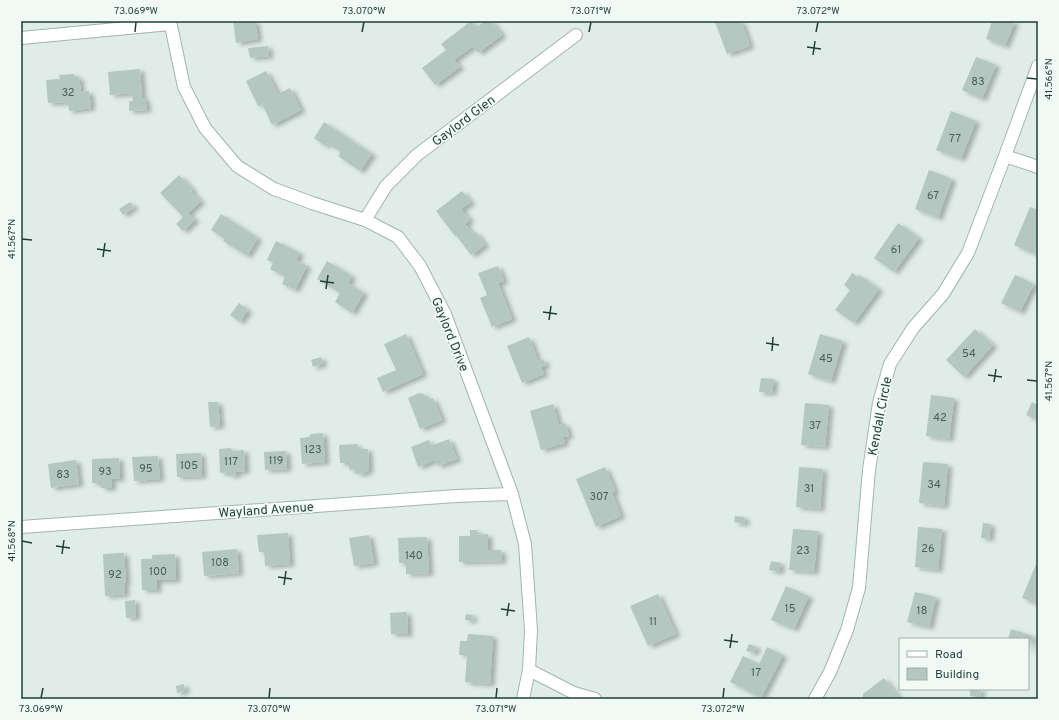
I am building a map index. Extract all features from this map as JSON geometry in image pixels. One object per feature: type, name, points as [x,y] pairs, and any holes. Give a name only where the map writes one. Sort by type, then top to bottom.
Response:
[{"type":"street","points":[[21,38],[170,22]]},
{"type":"street","name":"Gaylord Drive","points":[[170,22],[184,87],[205,128],[237,166],[274,189],[365,220],[398,237],[420,266],[445,314],[512,494],[525,544],[532,630],[529,670],[523,699]]},
{"type":"street","name":"Gaylord Glen","points":[[365,220],[386,186],[417,155],[576,35]]},
{"type":"street","name":"Kendall Circle","points":[[815,699],[830,672],[847,630],[859,588],[869,470],[879,403],[890,364],[913,328],[943,294],[968,253],[1038,66]]},
{"type":"street","points":[[1005,156],[1038,167]]},
{"type":"street","name":"Wayland Avenue","points":[[21,527],[448,497],[512,494]]},
{"type":"street","points":[[529,670],[574,693],[594,699]]},
{"type":"building","points":[[233,21],[255,21],[258,39],[236,43]]},
{"type":"building","points":[[471,21],[477,27],[485,21],[491,21],[502,35],[478,53],[473,46],[454,60],[460,67],[435,85],[422,68],[446,50],[441,44]]},
{"type":"building","points":[[741,21],[750,46],[727,54],[715,22]]},
{"type":"building","points":[[992,21],[1015,21],[1005,46],[986,39]]},
{"type":"building","points":[[268,46],[269,56],[250,58],[248,48]]},
{"type":"building","points":[[976,57],[996,65],[982,99],[962,90]]},
{"type":"building","points":[[140,69],[142,98],[145,98],[147,110],[129,111],[129,101],[133,101],[132,93],[110,95],[108,72]]},
{"type":"building","points":[[266,71],[278,94],[290,88],[301,110],[272,125],[262,104],[258,106],[246,81]]},
{"type":"building","points":[[74,74],[75,77],[79,77],[81,92],[89,91],[91,108],[69,111],[68,102],[48,103],[46,80],[60,79],[59,75]]},
{"type":"building","points":[[951,111],[976,121],[961,159],[936,150]]},
{"type":"building","points":[[324,122],[372,154],[360,171],[338,156],[341,152],[327,143],[325,146],[314,138]]},
{"type":"building","points":[[929,170],[952,179],[938,218],[915,209]]},
{"type":"building","points":[[179,175],[201,201],[188,213],[195,220],[183,231],[176,224],[183,217],[160,193]]},
{"type":"building","points":[[462,191],[471,202],[461,209],[470,220],[465,224],[473,234],[476,232],[485,245],[471,255],[436,211]]},
{"type":"building","points":[[130,202],[134,207],[123,215],[119,209]]},
{"type":"building","points":[[1030,207],[1038,210],[1037,255],[1014,245]]},
{"type":"building","points":[[221,214],[258,238],[247,256],[223,241],[225,239],[211,230]]},
{"type":"building","points":[[898,223],[919,238],[894,272],[874,258]]},
{"type":"building","points":[[276,241],[300,253],[296,260],[307,266],[295,290],[282,284],[285,277],[270,269],[273,263],[267,260]]},
{"type":"building","points":[[327,261],[352,276],[348,283],[364,293],[352,313],[335,302],[340,293],[317,279]]},
{"type":"building","points":[[498,266],[504,281],[498,283],[512,319],[492,327],[480,298],[487,295],[478,273]]},
{"type":"building","points":[[852,273],[858,277],[859,275],[879,289],[854,323],[835,310],[850,290],[844,285]]},
{"type":"building","points":[[1015,275],[1034,284],[1020,312],[1001,303]]},
{"type":"building","points":[[239,303],[248,310],[240,322],[230,315]]},
{"type":"building","points":[[975,329],[993,345],[964,377],[946,360]]},
{"type":"building","points":[[406,334],[423,374],[383,392],[377,378],[396,370],[384,344]]},
{"type":"building","points":[[820,334],[843,341],[831,381],[808,374]]},
{"type":"building","points":[[529,337],[538,361],[543,359],[546,365],[541,367],[544,374],[522,383],[507,346]]},
{"type":"building","points":[[321,357],[323,364],[313,367],[311,360]]},
{"type":"building","points":[[761,378],[774,379],[772,393],[759,392]]},
{"type":"building","points":[[419,393],[424,394],[427,400],[433,398],[442,420],[420,429],[408,398]]},
{"type":"building","points":[[931,395],[954,398],[949,439],[926,436]]},
{"type":"building","points":[[208,402],[218,402],[220,426],[210,427]]},
{"type":"building","points":[[1032,402],[1038,405],[1038,420],[1026,415]]},
{"type":"building","points":[[805,403],[829,405],[825,447],[801,445]]},
{"type":"building","points":[[553,404],[559,425],[565,423],[569,436],[563,437],[565,443],[541,450],[530,411]]},
{"type":"building","points":[[323,433],[325,462],[302,464],[300,438],[309,437],[311,434]]},
{"type":"building","points":[[449,439],[457,459],[438,466],[435,460],[418,467],[411,447],[429,440],[431,446]]},
{"type":"building","points":[[357,444],[358,449],[368,449],[369,470],[364,473],[356,474],[356,469],[349,470],[349,463],[340,463],[339,445]]},
{"type":"building","points":[[231,448],[232,451],[244,450],[245,471],[236,472],[236,475],[229,476],[229,472],[220,473],[219,449]]},
{"type":"building","points":[[286,451],[287,469],[265,470],[264,452]]},
{"type":"building","points":[[201,453],[202,476],[177,477],[176,454]]},
{"type":"building","points":[[158,456],[160,479],[134,481],[132,457]]},
{"type":"building","points":[[119,458],[120,479],[111,479],[112,488],[101,488],[101,483],[92,483],[92,459]]},
{"type":"building","points":[[76,460],[79,484],[51,488],[48,464]]},
{"type":"building","points":[[924,462],[948,464],[944,506],[919,503]]},
{"type":"building","points":[[605,467],[615,491],[612,493],[621,516],[596,527],[576,479]]},
{"type":"building","points":[[799,467],[823,469],[820,509],[796,507]]},
{"type":"building","points":[[735,516],[745,517],[744,524],[734,522]]},
{"type":"building","points":[[983,523],[991,524],[989,539],[981,538]]},
{"type":"building","points":[[918,527],[942,529],[938,570],[915,567]]},
{"type":"building","points":[[793,529],[818,531],[814,572],[789,570]]},
{"type":"building","points":[[470,530],[477,530],[477,535],[488,534],[488,550],[501,550],[502,561],[459,562],[459,536],[470,536]]},
{"type":"building","points":[[288,533],[290,564],[265,566],[264,552],[259,552],[257,535]]},
{"type":"building","points":[[369,535],[374,563],[354,566],[349,538]]},
{"type":"building","points":[[427,537],[429,573],[406,574],[406,563],[399,563],[398,538]]},
{"type":"building","points":[[237,549],[239,573],[204,576],[202,552]]},
{"type":"building","points":[[124,553],[126,582],[124,583],[125,594],[105,596],[103,554]]},
{"type":"building","points":[[175,554],[176,580],[157,580],[157,590],[142,590],[141,559],[152,559],[152,555]]},
{"type":"building","points":[[771,561],[781,563],[779,572],[769,570]]},
{"type":"building","points":[[1036,564],[1038,565],[1038,605],[1022,598]]},
{"type":"building","points":[[786,586],[809,596],[794,629],[771,620]]},
{"type":"building","points":[[915,592],[936,597],[929,627],[907,622]]},
{"type":"building","points":[[658,594],[676,634],[648,646],[630,606]]},
{"type":"building","points":[[135,600],[136,617],[126,618],[125,601]]},
{"type":"building","points":[[406,612],[408,634],[391,634],[390,613]]},
{"type":"building","points":[[466,614],[473,615],[472,621],[465,620]]},
{"type":"building","points":[[1011,629],[1033,636],[1029,649],[1029,638],[1008,638]]},
{"type":"building","points":[[468,634],[493,636],[490,684],[465,682],[467,655],[459,655],[460,641],[467,641]]},
{"type":"building","points":[[749,644],[757,647],[754,653],[746,651]]},
{"type":"building","points":[[767,647],[783,655],[761,698],[730,682],[743,656],[759,664]]},
{"type":"building","points":[[884,678],[900,699],[864,699],[863,694]]},
{"type":"building","points":[[184,684],[185,691],[177,693],[176,686]]},
{"type":"building","points":[[970,690],[981,690],[980,697],[970,696]]}]
